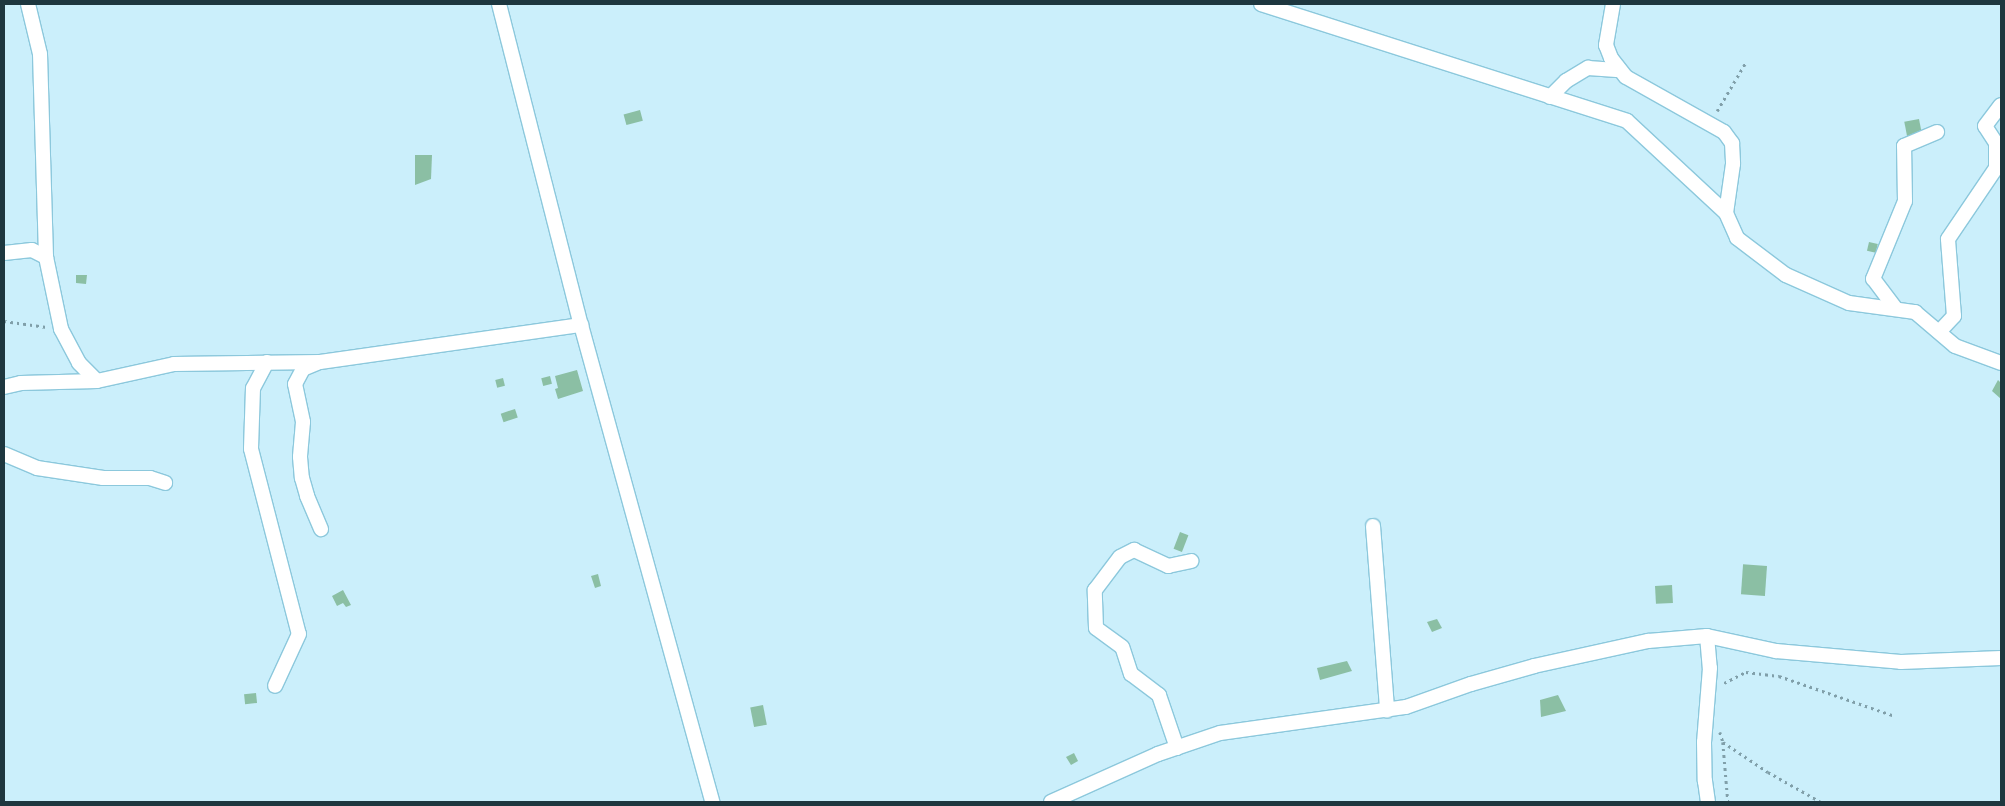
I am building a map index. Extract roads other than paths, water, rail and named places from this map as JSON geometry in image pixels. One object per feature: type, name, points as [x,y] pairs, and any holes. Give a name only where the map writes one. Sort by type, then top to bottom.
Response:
[{"type":"street","points":[[28,4],[40,54],[46,257],[61,329],[79,364],[97,380]]},
{"type":"street","points":[[499,4],[582,325],[712,802]]},
{"type":"street","points":[[1261,4],[1627,121],[1726,212],[1737,238],[1786,275],[1850,302],[1915,312],[1955,346],[2001,363]]},
{"type":"street","points":[[1613,4],[1606,46],[1626,77],[1724,132],[1732,142],[1732,164],[1726,212]]},
{"type":"street","points":[[1550,97],[1566,81],[1588,68],[1620,70]]},
{"type":"street","points":[[1939,332],[1954,316],[1948,239],[1996,168],[1996,144],[1985,126],[2001,105]]},
{"type":"street","points":[[1896,309],[1873,279],[1905,201],[1904,146],[1936,132]]},
{"type":"street","points":[[4,253],[32,250],[46,257]]},
{"type":"street","points":[[4,387],[21,383],[97,380],[174,364],[320,362],[582,325]]},
{"type":"street","points":[[267,362],[253,388],[251,449],[299,634],[275,686]]},
{"type":"street","points":[[320,362],[303,369],[295,384],[303,422],[300,457],[302,478],[307,496],[321,529]]},
{"type":"street","points":[[4,454],[37,468],[103,478],[150,478],[166,484]]},
{"type":"street","points":[[1373,526],[1387,710]]},
{"type":"street","points":[[1177,748],[1159,695],[1130,674],[1122,647],[1096,628],[1094,590],[1120,557],[1134,550],[1168,566],[1191,562]]},
{"type":"street","points":[[1707,636],[1710,668],[1704,742],[1705,781],[1708,802]]},
{"type":"street","points":[[1051,802],[1112,773],[1220,733],[1406,707],[1471,684],[1534,666],[1648,641],[1707,636],[1776,651],[1901,662],[2001,658]]},
{"type":"street","points":[[1698,802],[1705,781]]}]
